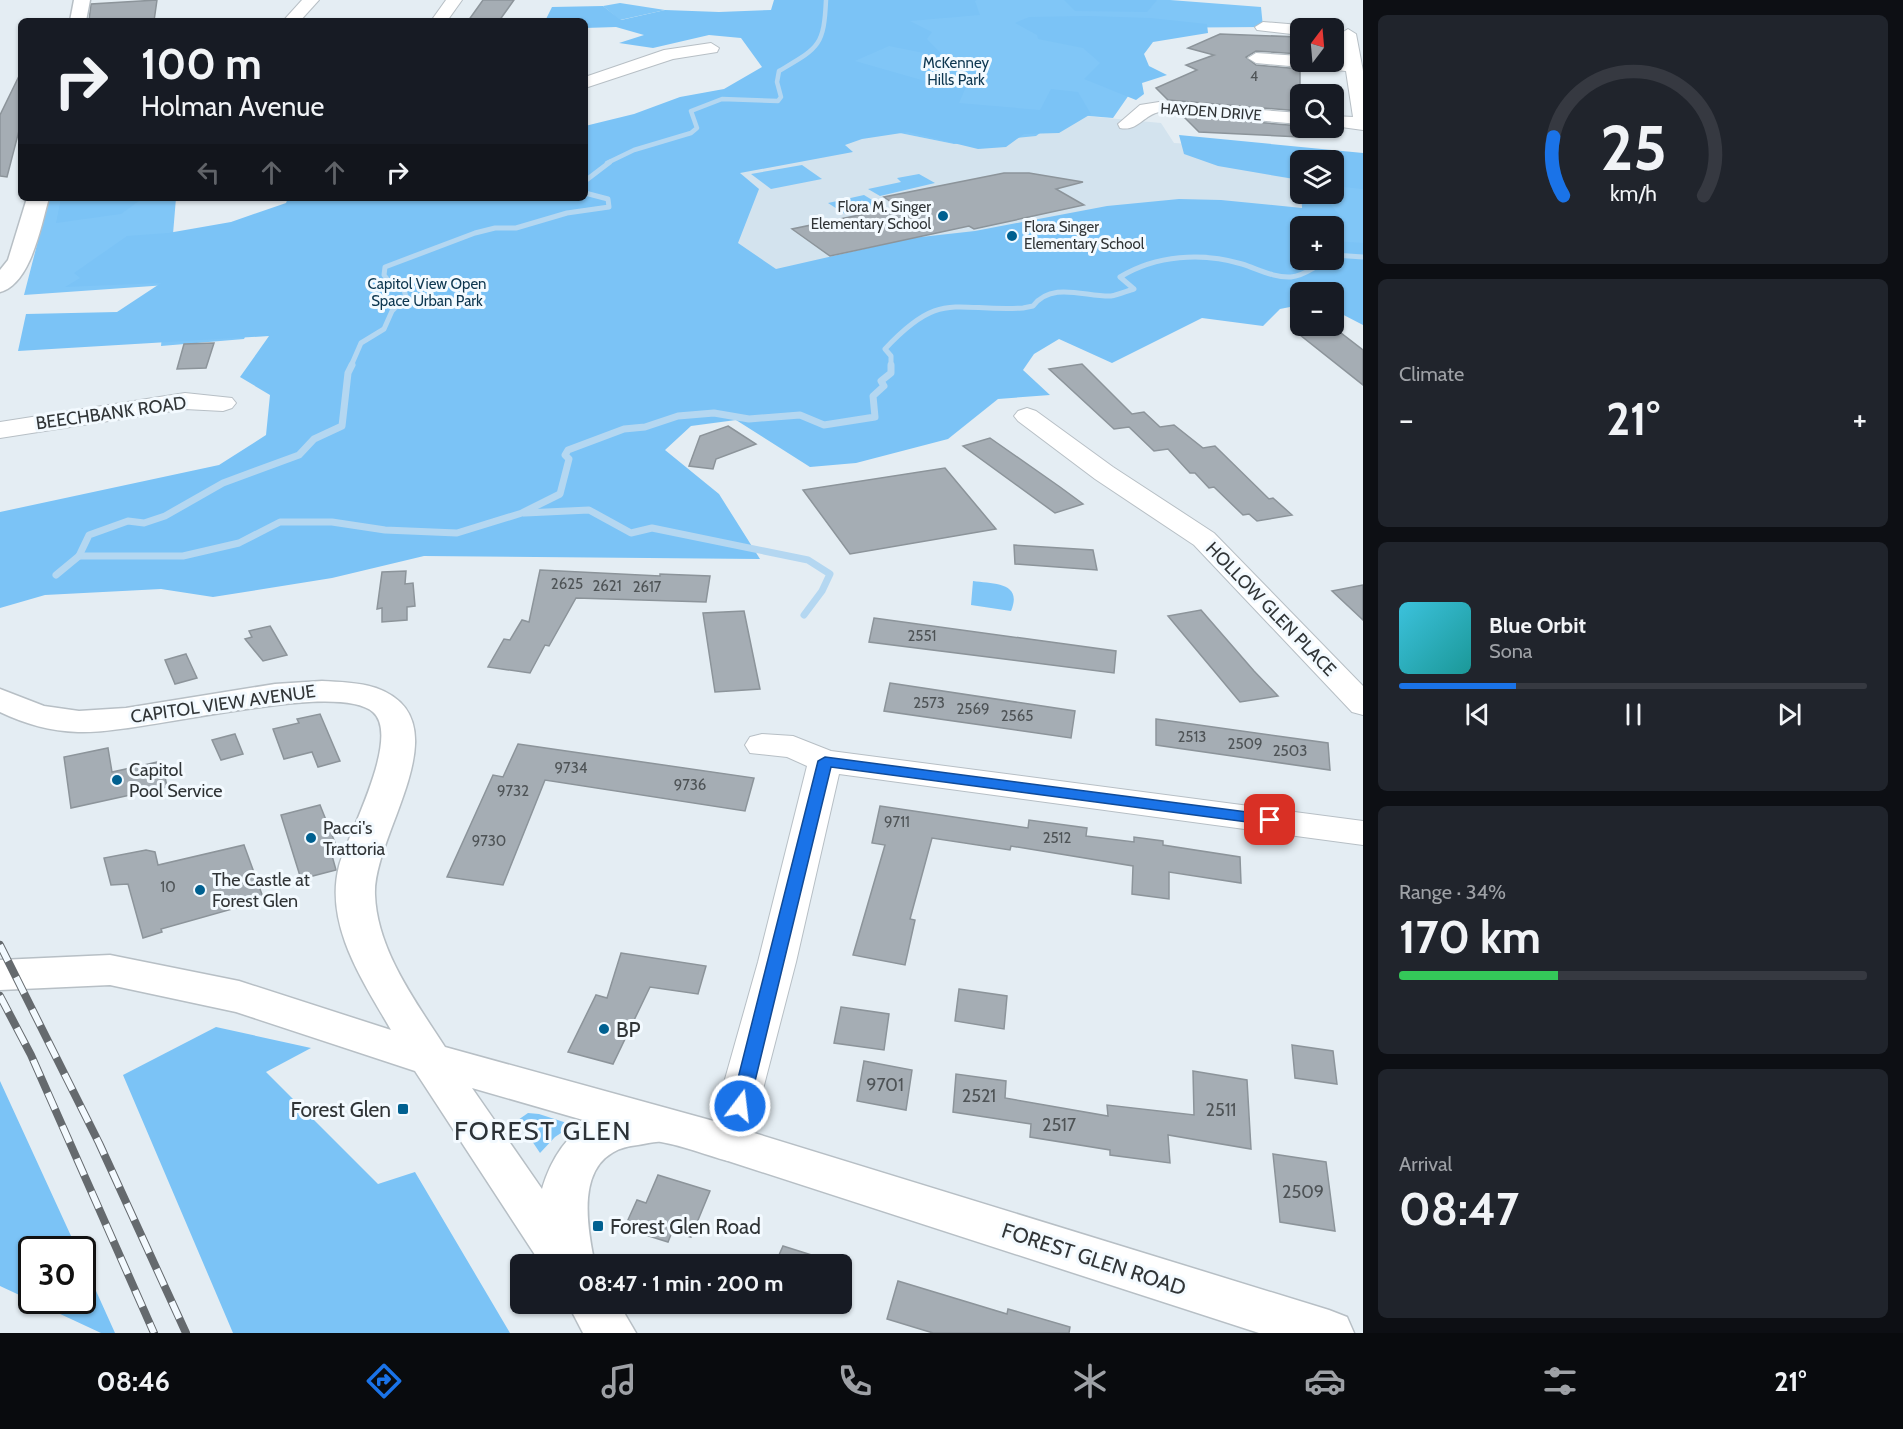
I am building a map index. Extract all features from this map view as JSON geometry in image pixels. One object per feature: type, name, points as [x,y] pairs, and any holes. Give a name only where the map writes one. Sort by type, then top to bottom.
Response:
[{"type":"main road","points":[[79,18],[82,0]]},
{"type":"main road","points":[[0,285],[19,261],[37,201]]},
{"type":"main road","name":"CAPITOL VIEW AVENUE","points":[[0,699],[22,711],[50,719],[80,722],[123,719],[302,690],[336,690],[368,696],[387,707],[399,725],[400,738],[395,769],[361,856],[354,882],[359,929],[406,1022],[563,1254]]},
{"type":"main road","points":[[0,959],[127,964]]},
{"type":"main road","points":[[0,975],[127,964]]},
{"type":"main road","name":"FOREST GLEN ROAD","points":[[127,964],[212,980],[239,997],[431,1060],[728,1143],[1329,1333]]},
{"type":"main road","points":[[568,1254],[563,1220],[564,1192],[575,1163],[594,1142],[616,1130],[661,1124]]},
{"type":"main road","points":[[598,1314],[610,1333]]},
{"type":"street","points":[[294,18],[311,0]]},
{"type":"street","points":[[441,18],[454,0]]},
{"type":"street","points":[[1263,27],[1290,29]]},
{"type":"street","points":[[1344,122],[1363,123],[1348,34]]},
{"type":"street","points":[[588,82],[670,54],[711,48]]},
{"type":"street","points":[[1256,58],[1290,60]]},
{"type":"street","points":[[1344,65],[1353,66]]},
{"type":"street","name":"HAYDEN DRIVE","points":[[1127,124],[1146,109],[1159,107],[1290,118]]},
{"type":"street","name":"BEECHBANK ROAD","points":[[0,430],[185,401],[223,403]]},
{"type":"street","name":"HOLLOW GLEN PLACE","points":[[1027,416],[1104,473],[1204,539],[1363,705]]},
{"type":"street","points":[[762,745],[793,747],[825,761],[1131,800],[1363,833]]},
{"type":"street","points":[[728,1143],[777,962],[825,761]]},
{"type":"shaded area","name":"Flora Singer Elementary School","points":[[781,109],[954,144],[1064,114],[1161,123],[1174,143],[1286,149],[1290,156],[1290,204],[1302,204],[1302,208],[1302,216],[1290,216],[1290,270],[1311,270],[1323,282],[1290,282],[1290,293],[661,375],[588,154],[588,144]]},
{"type":"green space","name":"Capitol View Open Space Urban Park","points":[[774,0],[977,0],[975,1],[980,15],[910,21],[932,32],[927,39],[941,53],[968,62],[889,46],[855,61],[925,81],[970,78],[959,103],[1040,110],[1051,89],[1078,92],[1091,114],[1059,133],[1024,134],[1006,147],[978,149],[908,132],[862,139],[845,145],[853,152],[740,173],[759,189],[738,243],[776,269],[912,238],[975,231],[1107,206],[1179,199],[1221,200],[1302,208],[1303,204],[1330,204],[1340,216],[1290,216],[1290,270],[1344,270],[1344,242],[1363,243],[1363,325],[1344,315],[1344,282],[1290,282],[1290,307],[1280,309],[1263,326],[1202,318],[1112,363],[1059,339],[1034,354],[1023,370],[1050,395],[998,399],[948,439],[856,463],[810,467],[736,420],[691,426],[665,450],[719,494],[760,559],[424,556],[332,578],[213,597],[161,589],[45,595],[0,608],[0,512],[219,465],[266,435],[270,395],[240,377],[269,336],[18,351],[26,314],[117,312],[161,283],[65,287],[80,278],[74,273],[127,236],[168,233],[231,222],[287,201],[588,201],[588,125],[634,114],[680,97],[724,89],[762,67],[741,38],[709,35],[653,48],[619,43],[644,35],[616,27],[588,28],[588,18],[546,18],[552,7],[603,6],[621,20],[665,10],[719,12],[771,10]]},
{"type":"green space","name":"McKenney Hills Park","points":[[810,0],[1170,0],[1261,7],[1263,27],[1136,28],[1131,92],[1113,118],[1065,114],[1036,136],[954,144],[781,109],[800,77],[805,10]]},
{"type":"green space","points":[[1064,0],[1157,0],[1147,12],[1075,11]]},
{"type":"green space","points":[[620,3],[665,10],[620,20],[603,6]]},
{"type":"green space","points":[[1029,17],[1150,18],[1207,24],[1208,33],[1153,42],[1144,54],[1149,66],[1167,75],[1142,83],[1144,94],[1136,100],[1084,79],[1100,63],[1083,48],[1038,39],[1037,35],[1015,23]]},
{"type":"green space","points":[[1179,135],[1332,150],[1290,150],[1290,178],[1218,166],[1184,154]]},
{"type":"green space","points":[[1344,151],[1363,153],[1363,189],[1344,187]]},
{"type":"green space","points":[[1344,154],[1363,156],[1363,296],[1342,270],[1344,270],[1344,216],[1306,216],[1302,204],[1344,204]]},
{"type":"green space","points":[[802,165],[822,179],[771,189],[751,174]]},
{"type":"green space","points":[[919,174],[935,183],[880,196],[868,189],[901,182],[897,178]]},
{"type":"green space","points":[[864,195],[882,206],[845,214],[828,203]]},
{"type":"green space","points":[[48,201],[176,201],[173,234],[248,331],[244,339],[161,346],[167,285],[24,295]]},
{"type":"green space","points":[[60,201],[139,201],[121,214],[56,223]]},
{"type":"green space","points":[[973,581],[997,584],[1010,590],[1014,602],[1011,611],[971,605]]},
{"type":"green space","points":[[216,1027],[311,1048],[266,1072],[378,1184],[415,1172],[510,1333],[233,1333],[123,1075]]},
{"type":"green space","points":[[0,1081],[71,1236],[18,1236],[18,1294],[0,1286]]},
{"type":"green space","points":[[528,1113],[539,1114],[573,1125],[555,1137],[540,1153],[518,1120]]},
{"type":"green space","points":[[96,1291],[115,1333],[101,1333],[60,1314],[96,1314]]},
{"type":"building","points":[[157,0],[154,18],[89,18],[91,4]]},
{"type":"building","points":[[483,0],[514,0],[501,18],[470,18]]},
{"type":"building","points":[[1220,34],[1290,37],[1290,53],[1256,51],[1246,57],[1256,65],[1290,68],[1290,72],[1300,72],[1300,84],[1290,84],[1290,110],[1168,100],[1156,88],[1197,70],[1186,65],[1214,55],[1188,48]]},
{"type":"building","points":[[18,78],[18,135],[7,177],[0,176],[0,115]]},
{"type":"building","points":[[1183,116],[1290,125],[1290,137],[1199,132]]},
{"type":"building","name":"Flora M. Singer Elementary School","points":[[1004,173],[1029,173],[1083,182],[1056,189],[1084,205],[974,229],[969,226],[830,256],[792,229],[898,207],[884,197]]},
{"type":"building","points":[[1344,335],[1363,350],[1363,385],[1301,336]]},
{"type":"building","points":[[214,343],[206,368],[177,369],[184,344]]},
{"type":"building","points":[[1082,364],[1132,414],[1144,412],[1160,427],[1174,425],[1203,448],[1215,446],[1269,499],[1273,498],[1292,515],[1257,521],[1249,514],[1243,515],[1214,487],[1209,488],[1195,473],[1190,473],[1168,449],[1154,451],[1129,427],[1114,429],[1049,369]]},
{"type":"building","points":[[728,426],[756,444],[716,459],[713,469],[689,466],[700,436]]},
{"type":"building","points":[[990,438],[1083,504],[1055,513],[963,446]]},
{"type":"building","points":[[945,468],[996,529],[850,554],[803,490]]},
{"type":"building","points":[[1014,545],[1093,550],[1097,570],[1015,564]]},
{"type":"building","points":[[540,570],[710,576],[706,602],[576,598],[549,646],[545,645],[530,673],[488,667],[504,639],[510,640],[522,620],[529,622]]},
{"type":"building","points":[[406,571],[405,584],[413,583],[415,606],[407,607],[407,620],[382,622],[382,608],[377,609],[382,572]]},
{"type":"building","points":[[1363,585],[1363,620],[1332,591]]},
{"type":"building","points":[[1201,610],[1278,696],[1240,702],[1168,616]]},
{"type":"building","points":[[744,611],[760,689],[715,692],[703,613]]},
{"type":"building","points":[[874,618],[1116,651],[1114,673],[869,642]]},
{"type":"building","points":[[270,626],[287,655],[263,661],[245,639],[252,637],[249,631]]},
{"type":"building","points":[[186,654],[197,678],[175,684],[165,660]]},
{"type":"building","points":[[890,683],[1075,711],[1071,738],[884,711]]},
{"type":"building","points":[[320,714],[340,761],[318,767],[312,752],[284,759],[273,729],[299,723],[297,719]]},
{"type":"building","points":[[1156,719],[1328,743],[1330,770],[1156,745]]},
{"type":"building","points":[[235,734],[243,754],[221,760],[212,740]]},
{"type":"building","points":[[518,744],[754,778],[745,811],[545,780],[503,885],[447,877],[493,775],[503,777]]},
{"type":"building","name":"Capitol Pool Service","points":[[108,748],[112,772],[162,761],[167,787],[71,808],[64,757]]},
{"type":"building","name":"Pacci's Trattoria","points":[[320,805],[338,850],[331,852],[336,870],[301,879],[281,815]]},
{"type":"building","points":[[880,806],[1028,828],[1029,820],[1087,828],[1086,836],[1134,842],[1134,837],[1163,841],[1163,845],[1240,857],[1241,883],[1169,872],[1169,899],[1132,894],[1133,866],[1011,846],[1010,850],[932,838],[910,919],[915,920],[905,965],[853,955],[885,845],[872,843]]},
{"type":"building","name":"The Castle at Forest Glen","points":[[244,845],[264,900],[161,929],[162,932],[143,938],[128,884],[111,885],[104,858],[146,850],[155,852],[158,865]]},
{"type":"building","points":[[621,953],[706,966],[698,994],[650,987],[613,1064],[568,1052],[596,995],[607,998]]},
{"type":"building","points":[[959,989],[1007,996],[1004,1029],[955,1021]]},
{"type":"building","points":[[841,1007],[889,1014],[884,1050],[834,1043]]},
{"type":"building","points":[[1292,1045],[1333,1051],[1337,1084],[1295,1078]]},
{"type":"building","points":[[864,1061],[912,1070],[906,1110],[857,1101]]},
{"type":"building","points":[[1193,1071],[1247,1080],[1251,1149],[1168,1135],[1170,1163],[1110,1155],[1110,1150],[1030,1137],[1031,1124],[953,1112],[956,1074],[1006,1081],[1005,1098],[1108,1116],[1107,1105],[1194,1115]]},
{"type":"building","points":[[1273,1154],[1326,1162],[1335,1231],[1280,1222]]},
{"type":"building","points":[[658,1175],[710,1191],[691,1237],[672,1232],[668,1242],[636,1232],[639,1226],[627,1222],[637,1200],[646,1203]]},
{"type":"building","points":[[783,1246],[808,1254],[779,1254]]},
{"type":"building","points":[[898,1281],[1007,1314],[1008,1309],[1070,1327],[1069,1333],[933,1333],[887,1319]]},
{"type":"waterway","points":[[607,163],[634,150],[691,133],[697,128],[691,111],[722,99],[778,101],[781,97],[777,82],[779,71],[803,57],[821,37],[826,0]]},
{"type":"waterway","points":[[588,179],[610,162]]},
{"type":"waterway","points":[[351,366],[361,343],[384,329],[392,311],[406,297],[404,290],[391,284],[384,275],[385,267],[475,233],[495,228],[516,228],[567,213],[609,207],[608,199],[588,194]]},
{"type":"waterway","points":[[1344,256],[1363,257]]},
{"type":"waterway","points":[[79,556],[183,556],[239,543],[280,522],[332,522],[385,530],[457,533],[522,513],[560,494],[569,459],[565,455],[568,450],[624,429],[645,427],[678,416],[714,413],[749,419],[800,415],[824,425],[875,417],[873,396],[884,386],[881,381],[891,373],[891,356],[885,349],[904,330],[920,318],[935,311],[949,307],[1023,308],[1033,306],[1041,298],[1059,292],[1111,296],[1134,289],[1120,277],[1149,264],[1180,258],[1227,260],[1285,277],[1303,274],[1310,270]]},
{"type":"waterway","points":[[79,556],[89,535],[128,521],[144,523],[165,516],[223,483],[299,455],[314,439],[342,426],[348,373],[352,365]]},
{"type":"waterway","points":[[525,513],[589,510],[631,533],[652,528],[808,560],[830,574],[822,591],[804,615]]},
{"type":"waterway","points":[[56,575],[79,556]]},
{"type":"railway","points":[[0,945],[99,1143],[186,1333]]},
{"type":"railway","points":[[0,996],[31,1055],[154,1333]]},
{"type":"place","name":"Flora M. Singer Elementary School","points":[[943,216]]},
{"type":"place","name":"Flora Singer Elementary School","points":[[1012,236]]},
{"type":"place","name":"Capitol Pool Service","points":[[117,780]]},
{"type":"place","name":"Pacci's Trattoria","points":[[311,838]]},
{"type":"place","name":"The Castle at Forest Glen","points":[[200,890]]},
{"type":"place","name":"BP","points":[[604,1029]]},
{"type":"place","name":"Forest Glen","points":[[403,1109]]},
{"type":"place","name":"Forest Glen Road","points":[[598,1226]]},
{"type":"district","name":"FOREST GLEN","points":[[543,1131]]},
{"type":"route","points":[[740,1106],[825,761],[1270,820]]}]
